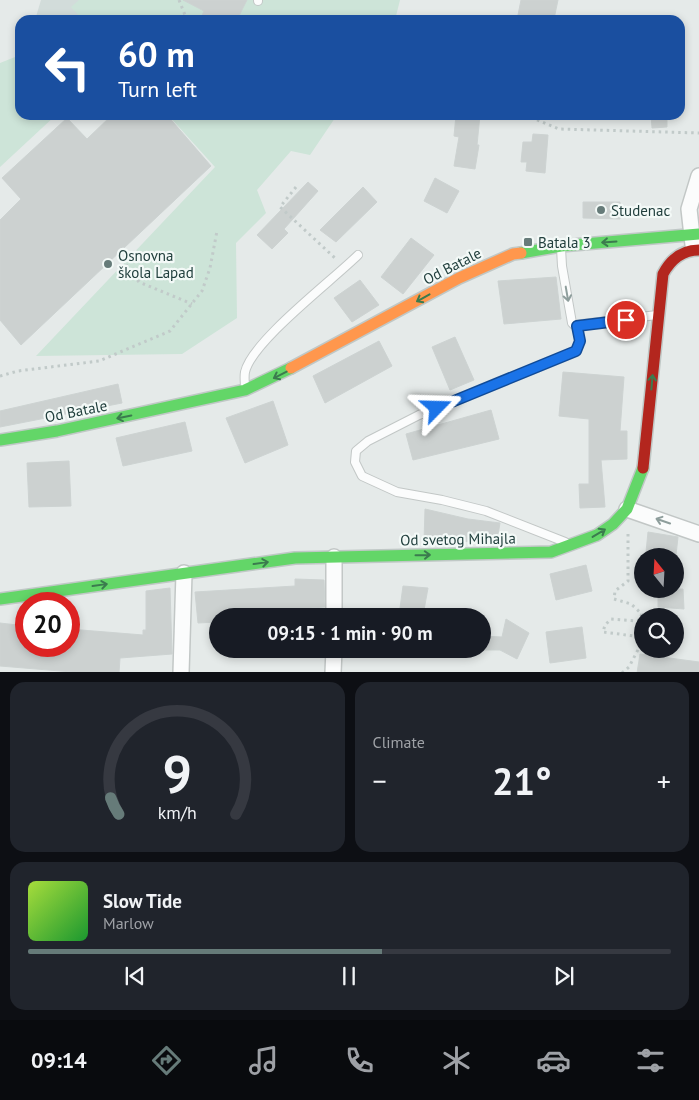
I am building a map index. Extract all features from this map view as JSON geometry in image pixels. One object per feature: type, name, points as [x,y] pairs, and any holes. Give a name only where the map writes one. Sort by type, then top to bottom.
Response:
[{"type":"main road","name":"Od Batale","points":[[0,440],[57,431],[245,390],[302,364],[479,269],[522,252],[561,246],[630,241],[697,232]]},
{"type":"main road","points":[[630,241],[648,250]]},
{"type":"main road","points":[[664,274],[674,258],[696,250]]},
{"type":"main road","points":[[658,260],[664,274]]},
{"type":"main road","name":"Od svetog Mihajla","points":[[0,599],[295,558],[551,552],[597,535],[613,524],[627,509],[644,465],[658,315],[664,274]]},
{"type":"street","points":[[696,250],[697,232],[689,209],[699,176]]},
{"type":"street","points":[[627,509],[699,534]]},
{"type":"street","points":[[334,557],[334,608]]},
{"type":"street","points":[[181,672],[184,573]]},
{"type":"street","points":[[333,672],[334,658]]},
{"type":"lane","points":[[561,246],[562,266],[572,323],[577,326],[658,315]]},
{"type":"lane","points":[[245,390],[245,372],[255,352],[318,289],[358,255]]},
{"type":"lane","points":[[574,545],[486,512],[442,500],[397,492],[362,476],[355,462],[356,450],[385,432],[419,415],[576,351],[580,341],[577,326]]},
{"type":"path","points":[[179,0],[186,15]]},
{"type":"path","points":[[538,120],[560,129],[699,133]]},
{"type":"path","points":[[296,187],[280,207],[345,267]]},
{"type":"path","points":[[0,376],[18,371],[99,361],[170,331],[202,292],[210,268],[217,231]]},
{"type":"path","points":[[118,254],[139,282],[192,304]]},
{"type":"path","points":[[627,509],[628,581],[615,592],[614,599],[631,604],[635,608]]},
{"type":"path","points":[[634,620],[611,619],[605,625],[603,632],[634,635]]},
{"type":"path","points":[[622,672],[629,667],[634,658]]},
{"type":"shaded area","points":[[41,0],[172,0],[179,15],[36,15]]},
{"type":"green space","points":[[79,0],[400,0],[396,15],[78,15],[71,7]]},
{"type":"green space","points":[[15,57],[15,120],[51,120],[0,167],[0,63]]},
{"type":"green space","points":[[173,120],[334,120],[310,155],[291,151],[257,190],[266,213],[236,243],[237,318],[182,354],[36,356],[215,167]]},
{"type":"building","points":[[183,0],[247,0],[240,15],[202,15],[204,11]]},
{"type":"building","points":[[521,0],[558,0],[555,15],[518,15]]},
{"type":"building","points":[[65,120],[69,120],[87,139],[107,120],[171,120],[211,166],[21,345],[0,320],[0,220],[21,199],[2,178]]},
{"type":"building","points":[[456,120],[480,120],[477,145],[479,145],[475,169],[454,166],[459,137],[454,136]]},
{"type":"building","points":[[651,120],[667,120],[667,127],[652,128]]},
{"type":"building","points":[[533,134],[548,135],[545,173],[526,171],[527,162],[521,162],[523,142],[532,142]]},
{"type":"building","points":[[435,178],[459,191],[447,213],[424,201]]},
{"type":"building","points":[[308,182],[318,191],[284,229],[288,233],[272,249],[257,235]]},
{"type":"building","points":[[363,187],[377,202],[336,242],[320,230]]},
{"type":"building","name":"Studenac","points":[[583,202],[620,202],[620,219],[583,218]]},
{"type":"building","points":[[411,238],[434,255],[403,294],[381,277]]},
{"type":"building","points":[[556,277],[561,319],[504,324],[498,281]]},
{"type":"building","points":[[360,280],[379,305],[352,322],[334,298]]},
{"type":"building","points":[[455,337],[474,380],[450,390],[432,347]]},
{"type":"building","points":[[379,341],[392,366],[325,403],[313,376]]},
{"type":"building","points":[[563,372],[624,377],[620,431],[627,431],[627,459],[601,460],[605,507],[580,508],[579,484],[589,484],[589,419],[559,416]]},
{"type":"building","points":[[118,384],[122,403],[0,427],[0,411]]},
{"type":"building","points":[[273,401],[288,445],[245,463],[226,418]]},
{"type":"building","points":[[491,410],[499,439],[413,460],[406,434]]},
{"type":"building","points":[[185,422],[192,451],[123,466],[116,438]]},
{"type":"building","points":[[69,461],[71,506],[29,507],[27,463]]},
{"type":"building","points":[[425,509],[468,519],[500,523],[497,541],[424,542]]},
{"type":"building","points":[[648,532],[678,537],[677,548],[646,548]]},
{"type":"building","points":[[586,565],[592,591],[556,600],[550,574]]},
{"type":"building","points":[[295,579],[324,580],[325,607],[209,608],[209,622],[198,623],[195,592],[295,586]]},
{"type":"building","points":[[403,586],[428,588],[424,608],[400,608]]},
{"type":"building","points":[[170,588],[172,654],[120,658],[119,672],[72,672],[0,666],[0,623],[15,625],[15,657],[80,657],[80,630],[143,635],[143,630],[146,630],[146,591]]},
{"type":"building","points":[[658,598],[683,598],[684,608],[658,607]]},
{"type":"building","points":[[506,619],[529,633],[517,659],[500,650],[491,650],[491,636],[502,637]]},
{"type":"building","points":[[582,627],[586,658],[550,663],[546,632]]},
{"type":"building","points":[[639,658],[670,658],[699,662],[699,672],[637,672]]},
{"type":"traffic: fast","points":[[521,253],[561,246],[699,234]]},
{"type":"traffic: fast","points":[[0,440],[57,431],[245,390],[291,368]]},
{"type":"traffic: fast","points":[[0,599],[295,558],[551,552],[597,535],[613,524],[627,509],[643,468]]},
{"type":"traffic: slow","points":[[291,368],[459,278],[513,254],[521,253]]},
{"type":"traffic: jam","points":[[643,468],[663,274],[678,256],[693,250],[699,250]]},
{"type":"place","name":"Studenac","points":[[601,210]]},
{"type":"place","name":"Batala 3","points":[[528,242]]},
{"type":"place","name":"Osnovna škola Lapad","points":[[108,264]]},
{"type":"route","points":[[437,408],[576,351],[580,341],[577,326],[626,320]]}]
